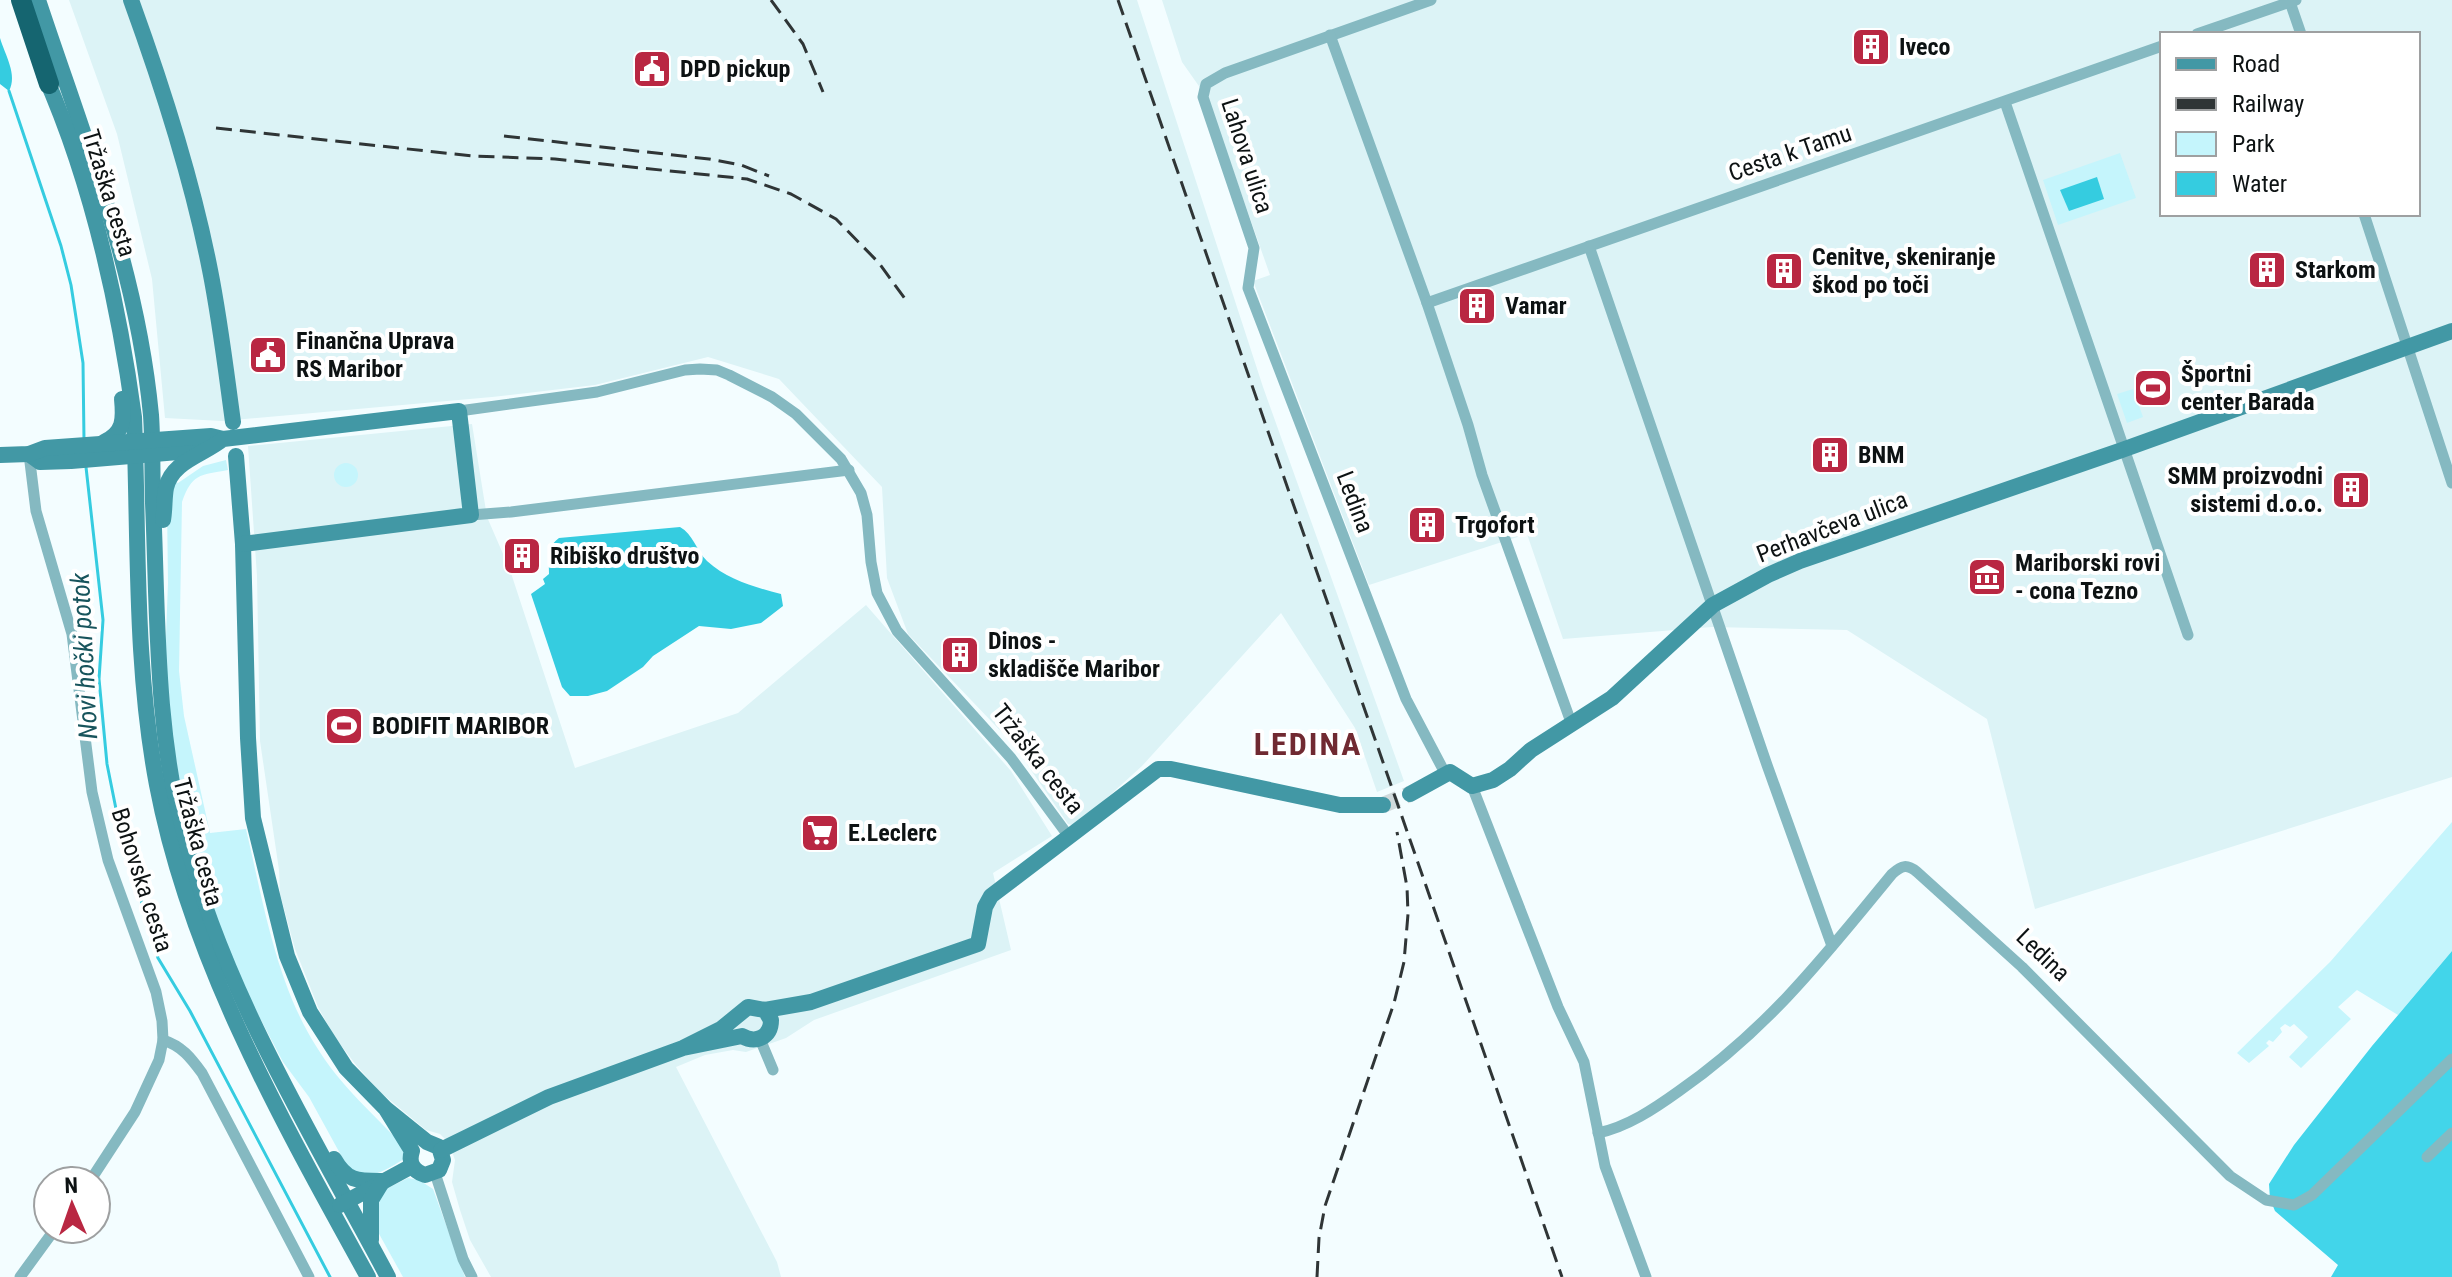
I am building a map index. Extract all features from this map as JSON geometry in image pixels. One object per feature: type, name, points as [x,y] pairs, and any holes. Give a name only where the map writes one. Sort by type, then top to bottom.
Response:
[{"type":"highway","points":[[21,0],[49,84]]},
{"type":"street","name":"Tržaška cesta","points":[[13,0],[49,84],[96,222],[120,330],[144,448],[157,548],[160,700],[172,786],[202,902],[259,1036],[388,1277]]},
{"type":"street","name":"Tržaška cesta","points":[[38,0],[118,235],[140,333],[144,448],[140,629],[157,785],[170,845],[189,910],[264,1081],[368,1277]]},
{"type":"street","points":[[131,0],[169,110],[196,209],[212,283],[233,422]]},
{"type":"street","name":"Lahova ulica","points":[[1252,241],[1205,108],[1203,91],[1211,80],[1431,0]]},
{"type":"street","points":[[2203,32],[2293,1],[2301,32]]},
{"type":"street","points":[[1330,35],[1427,303],[1482,475],[1572,725]]},
{"type":"street","name":"Cesta k Tamu","points":[[1427,303],[2160,47]]},
{"type":"street","points":[[2005,102],[2188,635]]},
{"type":"street","points":[[2365,216],[2452,483]]},
{"type":"street","name":"Ledina","points":[[1252,241],[1248,288],[1406,699],[1445,773]]},
{"type":"street","points":[[1589,246],[1832,946]]},
{"type":"street","points":[[101,452],[119,431],[124,418],[115,350],[120,330]]},
{"type":"street","name":"Perhavčeva ulica","points":[[1472,786],[1502,775],[1531,750],[1612,698],[1713,605],[1800,561],[2122,450],[2452,331]]},
{"type":"street","name":"Tržaška cesta","points":[[144,448],[217,444],[253,436],[597,392],[685,370],[717,370],[763,392],[796,414],[834,451],[861,493],[867,515],[871,562],[883,609],[906,643],[1011,758],[1070,838],[991,896],[985,907],[978,944],[811,1002]]},
{"type":"street","points":[[459,411],[471,515]]},
{"type":"street","points":[[157,548],[166,485],[171,476],[185,462],[217,444]]},
{"type":"street","points":[[0,455],[29,454],[40,462],[70,454],[144,448]]},
{"type":"street","name":"Bohovska cesta","points":[[29,454],[36,511],[72,634],[95,805],[108,860],[156,992],[163,1040]]},
{"type":"street","points":[[236,456],[243,544],[250,788],[253,818],[274,909],[297,981],[324,1038],[346,1068],[386,1109],[434,1146],[443,1160],[435,1173],[425,1175],[412,1159],[386,1109]]},
{"type":"street","points":[[243,544],[849,470]]},
{"type":"street","points":[[1070,838],[1145,777],[1164,768],[1340,805],[1383,805]]},
{"type":"street","points":[[1410,794],[1445,773],[1454,773],[1472,786],[1558,1007],[1584,1062],[1598,1133],[1620,1211],[1646,1277]]},
{"type":"street","name":"Ledina","points":[[1598,1133],[1632,1121],[1729,1054],[1777,1011],[1902,866],[1910,866],[2022,967],[2230,1176],[2266,1200],[2294,1205],[2312,1195],[2452,1059]]},
{"type":"street","points":[[331,1210],[383,1181],[412,1159],[418,1145],[434,1146],[549,1097],[683,1048],[721,1029],[748,1007],[765,1010],[811,1002]]},
{"type":"street","points":[[683,1048],[742,1036],[754,1040],[811,1002]]},
{"type":"street","points":[[765,1010],[765,1032],[773,1070]]},
{"type":"street","points":[[737,1018],[737,1027],[742,1036]]},
{"type":"street","points":[[100,1165],[135,1112],[159,1060],[163,1040],[175,1044],[187,1053],[202,1073],[309,1277]]},
{"type":"street","points":[[309,1131],[324,1142],[342,1173],[355,1179],[383,1181]]},
{"type":"street","points":[[2427,1157],[2452,1133]]},
{"type":"street","points":[[435,1173],[463,1259],[472,1277]]},
{"type":"street","points":[[371,1244],[371,1200],[383,1181]]},
{"type":"street","points":[[20,1277],[43,1245]]},
{"type":"shaded area","points":[[69,0],[1137,0],[1263,387],[1404,781],[1377,792],[1355,728],[1281,613],[1142,766],[1076,826],[1068,824],[1013,744],[908,634],[887,578],[882,487],[779,379],[708,357],[595,385],[492,397],[222,421],[165,418],[152,279],[117,134]]},
{"type":"shaded area","points":[[1162,0],[2452,0],[2452,777],[2035,909],[1987,719],[1847,630],[1712,627],[1563,639],[1527,534],[1369,585],[1253,281],[1270,275],[1208,99],[1182,62]]},
{"type":"shaded area","points":[[472,424],[487,517],[510,570],[575,768],[738,713],[866,605],[1011,771],[1052,836],[993,873],[1011,950],[814,1020],[786,1038],[746,1052],[733,1050],[705,1055],[676,1067],[777,1262],[781,1277],[491,1277],[470,1240],[460,1210],[452,1182],[455,1160],[449,1143],[440,1134],[426,1130],[380,1092],[356,1065],[334,1036],[318,1007],[295,949],[280,894],[260,741],[257,576],[248,446]]},
{"type":"shaded area","points":[[2452,951],[2452,1277],[2331,1277],[2338,1265],[2275,1211],[2269,1184],[2294,1145]]},
{"type":"green space","points":[[2120,153],[2136,198],[2058,225],[2043,180]]},
{"type":"green space","points":[[2133,389],[2143,417],[2127,423],[2117,394]]},
{"type":"green space","points":[[226,460],[228,470],[198,477],[189,486],[182,502],[179,671],[184,716],[210,833],[246,829],[272,941],[302,1022],[336,1074],[405,1148],[404,1159],[376,1173],[363,1174],[348,1168],[309,1097],[283,1062],[251,1001],[204,885],[175,761],[164,689],[167,506],[173,481],[178,483],[203,466]]},
{"type":"green space","points":[[346,463],[354,467],[358,475],[354,483],[346,487],[338,483],[334,475],[338,467]]},
{"type":"green space","points":[[2452,822],[2452,951],[2398,1015],[2357,990],[2338,1007],[2351,1019],[2301,1068],[2289,1057],[2308,1037],[2294,1024],[2290,1027],[2285,1024],[2280,1028],[2282,1032],[2273,1042],[2269,1040],[2266,1043],[2269,1046],[2249,1063],[2237,1053],[2330,962]]},
{"type":"green space","points":[[408,1178],[419,1180],[433,1189],[465,1277],[403,1277],[378,1232],[373,1213],[382,1191]]},
{"type":"water","points":[[0,38],[11,72],[9,91],[0,84]]},
{"type":"water","points":[[2097,177],[2104,199],[2069,211],[2060,190]]},
{"type":"water","points":[[680,527],[715,568],[742,582],[781,594],[783,606],[761,623],[731,629],[699,626],[607,691],[588,696],[570,696],[562,687],[531,594],[545,584],[543,579],[549,574],[552,545],[559,538]]},
{"type":"waterway","name":"Novi hočki potok","points":[[9,91],[71,285],[83,363],[84,440]]},
{"type":"waterway","name":"Novi hočki potok","points":[[86,467],[103,620],[99,679],[107,764],[119,824],[158,958],[190,1011],[330,1277]]},
{"type":"tunnel","points":[[1383,805],[1410,794]]},
{"type":"railway","points":[[771,0],[803,44],[823,92]]},
{"type":"railway","points":[[1118,0],[1562,1277]]},
{"type":"railway","points":[[216,128],[472,156],[555,159],[747,179],[791,194],[836,219],[879,263],[908,303]]},
{"type":"railway","points":[[504,136],[709,159],[741,165],[769,176]]},
{"type":"railway","points":[[1317,1277],[1325,1206],[1394,1003],[1404,962],[1407,887],[1397,832]]},
{"type":"place","name":"Iveco","points":[[1871,47]]},
{"type":"place","name":"DPD pickup","points":[[652,69]]},
{"type":"place","name":"Starkom","points":[[2267,270]]},
{"type":"place","name":"Cenitve, skeniranje škod po toči","points":[[1784,271]]},
{"type":"place","name":"Vamar","points":[[1477,306]]},
{"type":"place","name":"Finančna Uprava RS Maribor","points":[[268,355]]},
{"type":"place","name":"Športni center Barada","points":[[2153,388]]},
{"type":"place","name":"BNM","points":[[1830,455]]},
{"type":"place","name":"SMM proizvodni sistemi d.o.o.","points":[[2351,490]]},
{"type":"place","name":"Trgofort","points":[[1427,525]]},
{"type":"place","name":"Ribiško društvo","points":[[522,556]]},
{"type":"place","name":"Mariborski rovi - cona Tezno","points":[[1987,577]]},
{"type":"place","name":"Dinos - skladišče Maribor","points":[[960,655]]},
{"type":"place","name":"BODIFIT MARIBOR","points":[[344,726]]},
{"type":"place","name":"E.Leclerc","points":[[820,833]]},
{"type":"district","name":"LEDINA","points":[[1308,744]]}]
